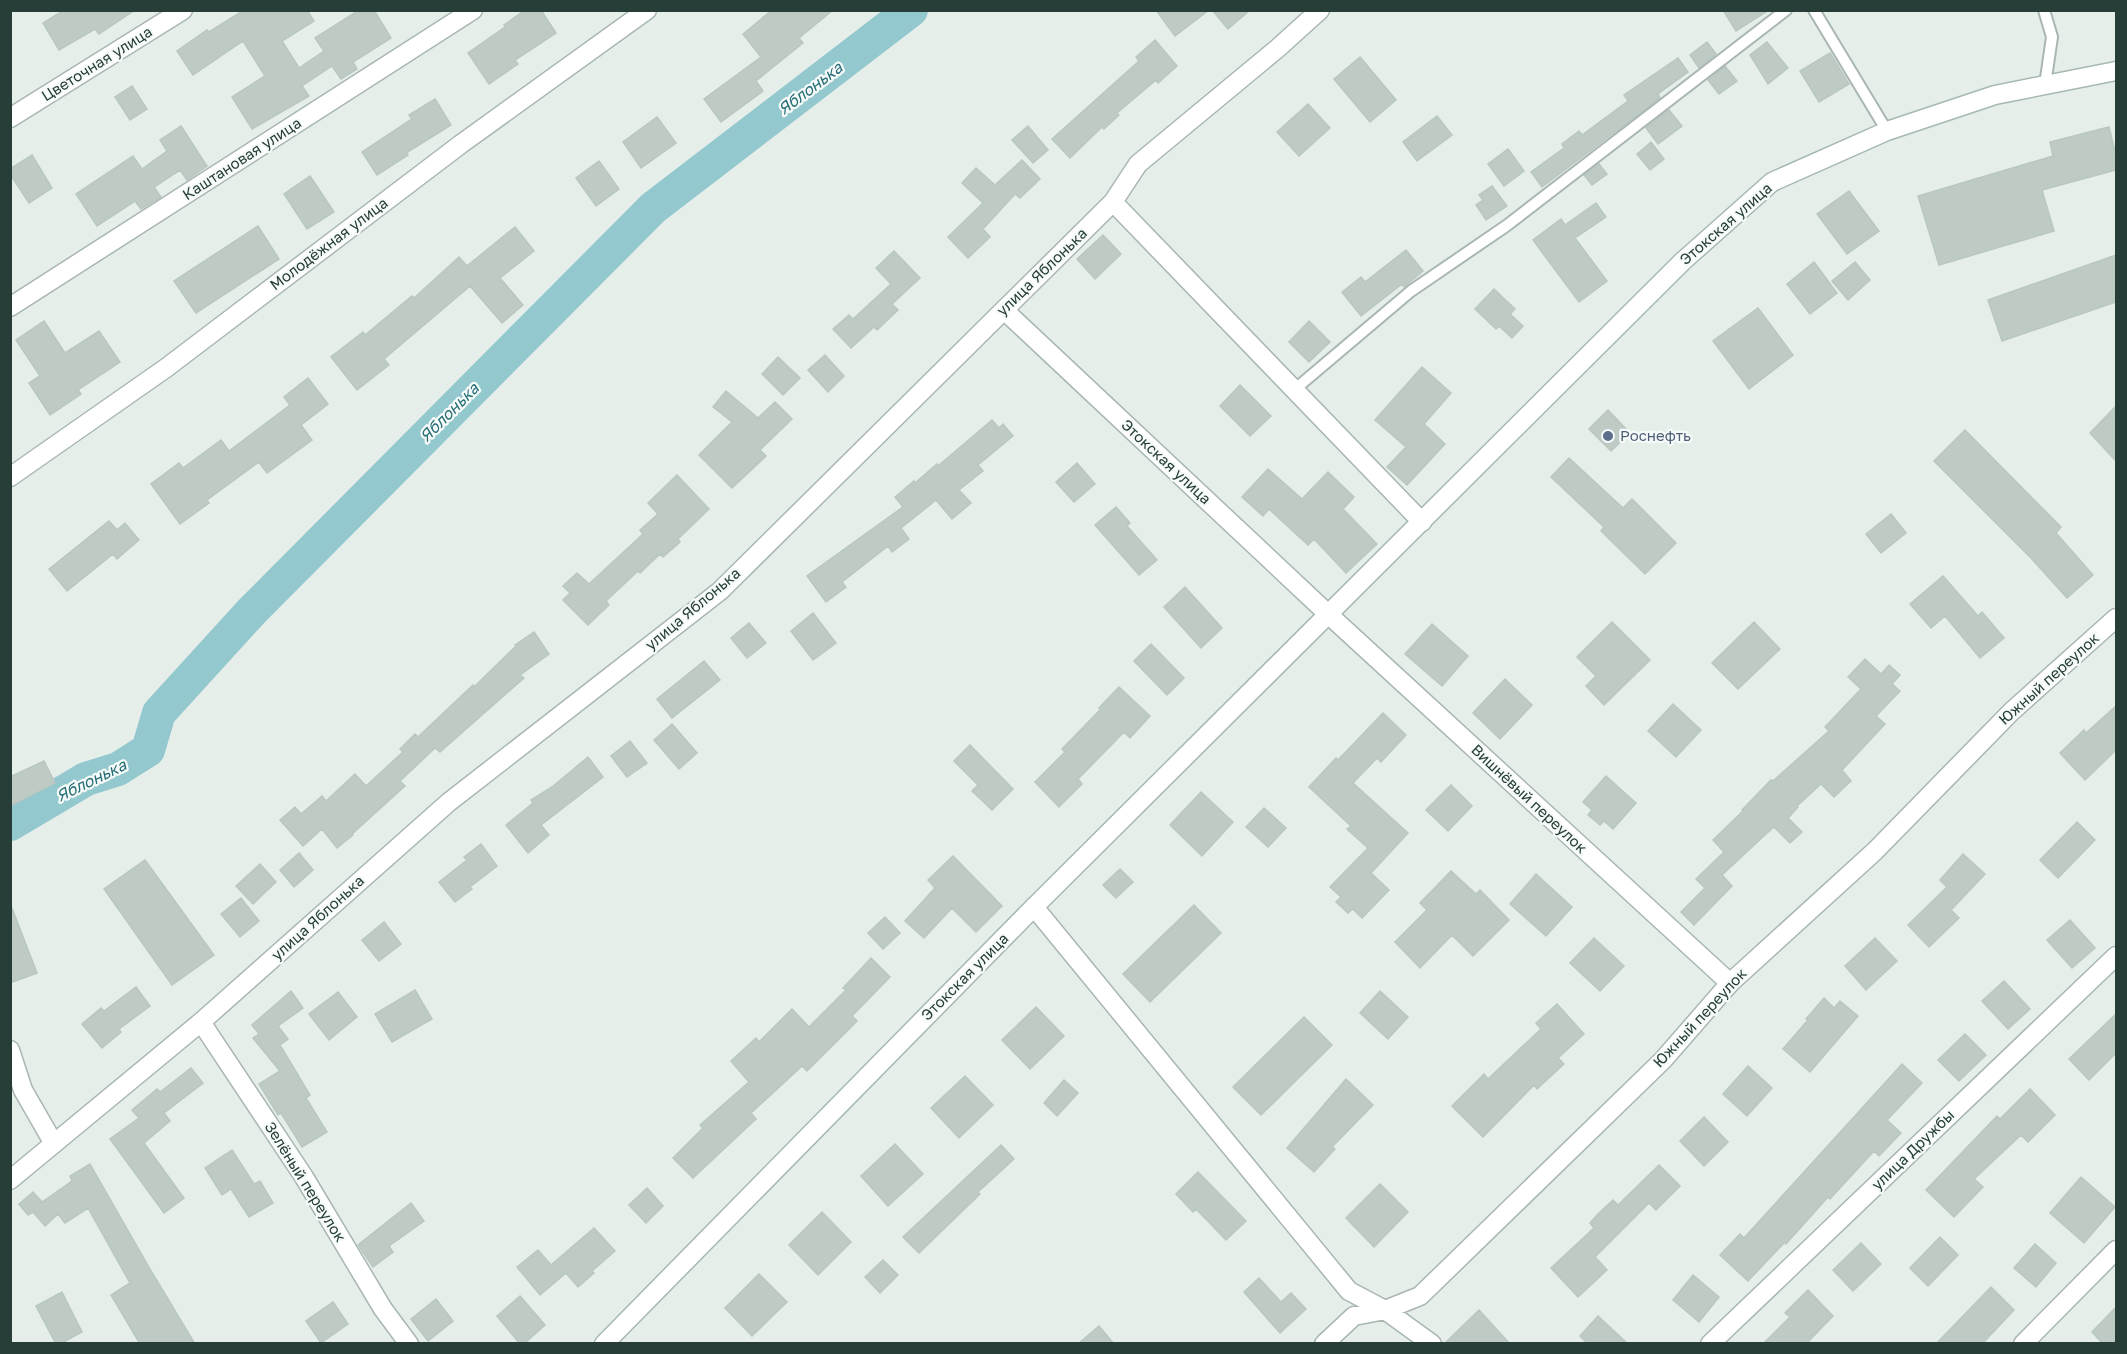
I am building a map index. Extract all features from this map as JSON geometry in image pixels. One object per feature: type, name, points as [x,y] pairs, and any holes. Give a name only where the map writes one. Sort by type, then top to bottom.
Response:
[{"type":"street","name":"Цветочная улица","points":[[10,118],[183,10]]},
{"type":"street","name":"Каштановая улица","points":[[10,307],[473,10]]},
{"type":"street","name":"Молодёжная улица","points":[[10,477],[166,368],[461,144],[647,10]]},
{"type":"street","name":"улица Яблонька","points":[[10,1180],[201,1022],[449,802],[720,591],[1113,202],[1138,164],[1320,10]]},
{"type":"street","name":"Этокская улица","points":[[604,1344],[1034,907],[1328,614],[1683,261],[1772,182],[1887,131],[1995,95],[2116,71]]},
{"type":"street","points":[[1113,202],[1422,522]]},
{"type":"street","name":"Этокская улица","points":[[1004,309],[1328,614]]},
{"type":"street","name":"Вишнёвый переулок","points":[[1328,614],[1730,983]]},
{"type":"street","name":"Южный переулок","points":[[1323,1344],[1354,1316],[1385,1310],[1420,1296],[1663,1060],[1730,983],[1875,851],[2010,712],[2116,618]]},
{"type":"street","points":[[1034,907],[1349,1291],[1385,1310],[1432,1344]]},
{"type":"street","name":"улица Дружбы","points":[[1710,1344],[2116,956]]},
{"type":"street","name":"Зелёный переулок","points":[[201,1022],[304,1178],[383,1309],[409,1344]]},
{"type":"street","points":[[10,1050],[23,1090],[54,1144]]},
{"type":"street","points":[[2023,1344],[2116,1250]]},
{"type":"lane","points":[[1294,390],[1411,291],[1506,226],[1786,10]]},
{"type":"lane","points":[[1814,10],[1887,131]]},
{"type":"lane","points":[[2044,10],[2052,37],[2045,85]]},
{"type":"building","points":[[64,10],[135,10],[99,34],[95,29],[59,50],[43,23]]},
{"type":"building","points":[[244,10],[307,10],[314,21],[282,41],[299,68],[324,51],[315,38],[359,10],[374,10],[391,38],[353,62],[357,69],[341,79],[332,66],[302,86],[309,96],[252,129],[232,97],[265,76],[243,41],[193,75],[177,51],[207,30],[209,32]]},
{"type":"building","points":[[525,10],[541,10],[556,33],[515,60],[518,64],[489,84],[468,53]]},
{"type":"building","points":[[772,10],[833,10],[799,38],[803,43],[756,81],[763,91],[721,122],[704,99],[761,57],[743,34]]},
{"type":"building","points":[[1156,10],[1209,10],[1175,36]]},
{"type":"building","points":[[1212,10],[1250,10],[1228,29]]},
{"type":"building","points":[[1723,10],[1769,10],[1736,31]]},
{"type":"building","points":[[1155,40],[1177,66],[1158,83],[1156,80],[1117,113],[1119,115],[1104,129],[1102,127],[1070,158],[1052,139],[1139,61],[1136,57]]},
{"type":"building","points":[[1707,42],[1716,54],[1699,68],[1690,55]]},
{"type":"building","points":[[1767,42],[1788,68],[1768,84],[1750,55]]},
{"type":"building","points":[[1830,53],[1849,84],[1819,102],[1800,71]]},
{"type":"building","points":[[1360,57],[1396,100],[1370,122],[1334,79]]},
{"type":"building","points":[[1678,58],[1688,72],[1658,94],[1660,98],[1542,187],[1531,172],[1564,148],[1562,144],[1579,131],[1582,135],[1628,101],[1624,95]]},
{"type":"building","points":[[1725,66],[1737,81],[1719,94],[1708,80]]},
{"type":"building","points":[[132,86],[147,109],[130,120],[115,97]]},
{"type":"building","points":[[435,99],[451,125],[406,153],[408,155],[377,175],[362,152],[412,119],[409,115]]},
{"type":"building","points":[[1308,104],[1330,128],[1299,156],[1277,132]]},
{"type":"building","points":[[1669,110],[1682,126],[1658,144],[1646,128]]},
{"type":"building","points":[[1437,116],[1452,135],[1417,161],[1403,142]]},
{"type":"building","points":[[657,117],[676,143],[641,168],[623,142]]},
{"type":"building","points":[[181,126],[207,166],[187,180],[180,170],[154,187],[161,197],[141,209],[135,201],[97,226],[76,194],[133,156],[142,169],[167,151],[160,140]]},
{"type":"building","points":[[1028,126],[1048,150],[1033,163],[1012,140]]},
{"type":"building","points":[[2109,127],[2116,155],[2116,170],[2042,190],[2054,231],[1939,265],[1918,196],[2053,156],[2050,142]]},
{"type":"building","points":[[1651,142],[1664,159],[1650,170],[1637,154]]},
{"type":"building","points":[[1508,149],[1524,171],[1504,186],[1488,164]]},
{"type":"building","points":[[32,155],[52,188],[29,203],[10,174],[10,169]]},
{"type":"building","points":[[1022,160],[1040,179],[1020,198],[1015,194],[983,229],[990,237],[968,258],[948,237],[983,203],[962,183],[976,168],[995,185]]},
{"type":"building","points":[[599,161],[619,189],[596,206],[576,178]]},
{"type":"building","points":[[1599,164],[1607,174],[1592,185],[1584,175]]},
{"type":"building","points":[[310,176],[334,212],[307,229],[284,194]]},
{"type":"building","points":[[1492,186],[1507,206],[1486,220],[1476,205],[1483,200],[1479,195]]},
{"type":"building","points":[[1849,191],[1879,231],[1847,254],[1817,214]]},
{"type":"building","points":[[1596,203],[1606,217],[1575,238],[1607,281],[1579,302],[1533,240],[1561,219],[1565,225]]},
{"type":"building","points":[[258,226],[279,259],[196,313],[174,281]]},
{"type":"building","points":[[515,227],[534,251],[500,278],[523,305],[502,323],[470,286],[384,359],[389,365],[357,390],[331,357],[363,332],[365,335],[412,296],[414,298],[459,257],[467,266]]},
{"type":"building","points":[[1103,235],[1121,254],[1095,279],[1077,259]]},
{"type":"building","points":[[1406,250],[1423,271],[1404,287],[1402,284],[1361,316],[1342,292],[1361,277],[1365,282]]},
{"type":"building","points":[[894,251],[920,278],[892,304],[898,310],[877,330],[874,327],[851,348],[833,329],[849,315],[853,319],[891,284],[876,268]]},
{"type":"building","points":[[2116,255],[2116,302],[2002,341],[1988,300]]},
{"type":"building","points":[[1814,262],[1837,293],[1810,314],[1787,284]]},
{"type":"building","points":[[1855,262],[1870,280],[1848,300],[1832,281]]},
{"type":"building","points":[[1494,289],[1515,309],[1510,314],[1523,326],[1512,338],[1499,326],[1496,329],[1475,309]]},
{"type":"building","points":[[1758,308],[1793,355],[1749,389],[1713,341]]},
{"type":"building","points":[[44,321],[65,353],[99,331],[120,362],[78,390],[81,394],[50,415],[29,383],[40,376],[16,340]]},
{"type":"building","points":[[1309,321],[1330,342],[1309,362],[1289,342]]},
{"type":"building","points":[[825,355],[844,376],[828,392],[808,370]]},
{"type":"building","points":[[778,357],[800,378],[783,395],[762,374]]},
{"type":"building","points":[[1422,367],[1451,393],[1424,424],[1445,444],[1407,485],[1387,467],[1406,447],[1375,420]]},
{"type":"building","points":[[308,378],[328,404],[301,425],[312,440],[267,473],[259,462],[207,500],[209,503],[180,524],[151,484],[179,463],[183,468],[221,440],[229,451],[290,405],[284,397]]},
{"type":"building","points":[[1240,385],[1271,416],[1250,436],[1220,406]]},
{"type":"building","points":[[726,391],[758,418],[775,402],[792,419],[760,450],[766,456],[732,488],[699,455],[732,422],[713,407]]},
{"type":"building","points":[[2116,406],[2116,461],[2090,433]]},
{"type":"building","points":[[1608,410],[1630,433],[1611,451],[1589,429]]},
{"type":"building","points":[[992,420],[999,428],[1003,424],[1013,436],[978,465],[983,471],[959,490],[971,503],[952,519],[936,500],[901,528],[909,539],[892,552],[888,546],[842,582],[846,587],[826,602],[807,576],[903,507],[895,497],[937,464],[938,466]]},
{"type":"building","points":[[1965,430],[2061,527],[2056,533],[2093,575],[2067,598],[2031,558],[1934,461]]},
{"type":"building","points":[[1569,458],[1623,508],[1632,499],[1676,543],[1645,574],[1601,531],[1604,527],[1551,477]]},
{"type":"building","points":[[1077,463],[1095,484],[1074,502],[1056,482]]},
{"type":"building","points":[[1268,469],[1302,499],[1328,472],[1354,497],[1343,509],[1377,544],[1346,573],[1314,539],[1308,545],[1269,509],[1263,516],[1242,497]]},
{"type":"building","points":[[677,475],[709,509],[678,539],[680,542],[663,557],[660,554],[640,573],[638,571],[606,601],[609,605],[588,625],[563,600],[570,593],[563,586],[577,573],[589,584],[643,534],[640,530],[658,514],[648,503]]},
{"type":"building","points":[[1116,507],[1130,523],[1127,526],[1157,560],[1139,575],[1095,525]]},
{"type":"building","points":[[1891,514],[1906,533],[1881,553],[1866,534]]},
{"type":"building","points":[[109,521],[117,530],[125,523],[139,540],[117,559],[113,554],[67,591],[49,569]]},
{"type":"building","points":[[1943,576],[1978,616],[1982,612],[2004,638],[1980,658],[1945,616],[1931,628],[1910,604]]},
{"type":"building","points":[[1185,587],[1222,628],[1201,648],[1164,607]]},
{"type":"building","points":[[813,613],[836,643],[813,660],[791,631]]},
{"type":"building","points":[[1612,622],[1650,660],[1604,705],[1586,686],[1596,676],[1577,657]]},
{"type":"building","points":[[1754,622],[1780,649],[1738,689],[1712,663]]},
{"type":"building","points":[[749,623],[766,643],[747,658],[731,638]]},
{"type":"building","points":[[1432,624],[1468,656],[1442,686],[1405,654]]},
{"type":"building","points":[[534,632],[549,654],[520,675],[524,678],[440,752],[435,748],[400,781],[405,786],[337,848],[322,829],[303,846],[280,820],[295,807],[301,814],[322,796],[326,801],[355,774],[366,786],[403,752],[400,749],[415,734],[418,737],[473,685],[474,687],[515,645]]},
{"type":"building","points":[[1151,644],[1184,678],[1167,695],[1134,661]]},
{"type":"building","points":[[1865,659],[1881,674],[1889,665],[1900,675],[1892,684],[1900,691],[1876,716],[1885,724],[1842,770],[1851,781],[1834,797],[1821,784],[1797,806],[1788,818],[1802,832],[1790,843],[1774,827],[1766,834],[1722,875],[1732,886],[1694,925],[1681,912],[1705,888],[1696,879],[1724,852],[1713,840],[1771,780],[1773,781],[1829,731],[1825,727],[1861,689],[1848,677]]},
{"type":"building","points":[[704,661],[720,680],[672,718],[657,699]]},
{"type":"building","points":[[1505,679],[1532,705],[1500,739],[1473,713]]},
{"type":"building","points":[[1119,687],[1150,716],[1130,738],[1124,732],[1078,779],[1082,784],[1059,807],[1035,782],[1065,752],[1062,749]]},
{"type":"building","points":[[1673,704],[1701,730],[1676,757],[1648,731]]},
{"type":"building","points":[[2116,706],[2116,750],[2085,780],[2060,753],[2084,730],[2086,733]]},
{"type":"building","points":[[1383,713],[1406,735],[1381,762],[1377,758],[1353,783],[1408,833],[1371,873],[1389,890],[1362,918],[1353,909],[1348,913],[1336,902],[1341,897],[1330,887],[1368,848],[1347,829],[1351,826],[1309,787]]},
{"type":"building","points":[[672,724],[697,753],[679,769],[654,740]]},
{"type":"building","points":[[630,741],[647,763],[627,777],[611,756]]},
{"type":"building","points":[[970,745],[1013,789],[992,810],[972,791],[978,785],[954,761]]},
{"type":"building","points":[[588,757],[603,777],[541,825],[549,835],[528,853],[506,825],[533,803],[531,800],[552,787]]},
{"type":"building","points":[[44,761],[55,783],[10,806],[10,777]]},
{"type":"building","points":[[1606,776],[1636,803],[1613,829],[1604,821],[1600,825],[1588,815],[1592,810],[1583,802]]},
{"type":"building","points":[[1451,785],[1472,806],[1448,831],[1426,810]]},
{"type":"building","points":[[1201,792],[1233,822],[1202,856],[1170,825]]},
{"type":"building","points":[[1264,808],[1286,828],[1268,847],[1246,827]]},
{"type":"building","points":[[2077,822],[2095,840],[2058,878],[2040,860]]},
{"type":"building","points":[[481,844],[497,866],[455,902],[439,882],[467,860],[464,857]]},
{"type":"building","points":[[299,853],[313,870],[294,887],[280,870]]},
{"type":"building","points":[[1963,854],[1985,874],[1951,910],[1959,918],[1929,947],[1908,925],[1947,887],[1940,880]]},
{"type":"building","points":[[953,856],[1002,906],[976,932],[952,908],[924,938],[905,921],[935,888],[928,880]]},
{"type":"building","points":[[145,860],[214,955],[172,985],[104,889]]},
{"type":"building","points":[[260,864],[276,882],[253,904],[236,886]]},
{"type":"building","points":[[1120,869],[1133,882],[1116,898],[1103,885]]},
{"type":"building","points":[[1451,871],[1476,894],[1480,890],[1509,920],[1473,956],[1452,935],[1420,968],[1395,942],[1427,910],[1420,903]]},
{"type":"building","points":[[1536,874],[1572,907],[1546,936],[1510,904]]},
{"type":"building","points":[[241,898],[259,921],[240,937],[221,914]]},
{"type":"building","points":[[1194,905],[1221,933],[1150,1002],[1123,974]]},
{"type":"building","points":[[10,908],[12,908],[37,973],[10,983]]},
{"type":"building","points":[[885,917],[900,933],[883,949],[868,933]]},
{"type":"building","points":[[2070,920],[2095,948],[2072,968],[2047,940]]},
{"type":"building","points":[[384,922],[401,944],[379,961],[362,940]]},
{"type":"building","points":[[1594,938],[1624,966],[1600,991],[1570,963]]},
{"type":"building","points":[[1875,938],[1897,961],[1866,990],[1845,966]]},
{"type":"building","points":[[871,958],[890,977],[852,1016],[857,1021],[807,1071],[802,1066],[751,1113],[756,1119],[693,1178],[673,1158],[703,1128],[700,1125],[749,1082],[731,1061],[756,1038],[759,1042],[792,1009],[809,1027],[846,990],[843,988]]},
{"type":"building","points":[[2004,981],[2030,1009],[2008,1029],[1982,1001]]},
{"type":"building","points":[[136,987],[150,1006],[119,1029],[121,1032],[102,1048],[82,1024],[101,1008],[104,1011]]},
{"type":"building","points":[[415,990],[432,1019],[392,1042],[375,1014]]},
{"type":"building","points":[[291,991],[303,1008],[278,1026],[288,1039],[280,1045],[310,1095],[306,1098],[327,1132],[302,1147],[281,1113],[278,1115],[259,1084],[280,1071],[253,1038],[259,1034],[252,1025]]},
{"type":"building","points":[[1380,991],[1408,1017],[1388,1039],[1360,1013]]},
{"type":"building","points":[[338,992],[357,1017],[329,1040],[309,1014]]},
{"type":"building","points":[[1824,998],[1834,1008],[1840,1001],[1858,1016],[1810,1072],[1783,1049]]},
{"type":"building","points":[[1557,1004],[1584,1034],[1558,1058],[1564,1064],[1537,1089],[1534,1085],[1483,1137],[1452,1106],[1484,1074],[1488,1079],[1541,1029],[1536,1023]]},
{"type":"building","points":[[1036,1007],[1064,1036],[1030,1069],[1002,1040]]},
{"type":"building","points":[[2116,1014],[2116,1053],[2089,1080],[2069,1059]]},
{"type":"building","points":[[1304,1017],[1332,1045],[1261,1115],[1233,1087]]},
{"type":"building","points":[[1965,1034],[1986,1055],[1959,1081],[1938,1060]]},
{"type":"building","points":[[1902,1064],[1922,1083],[1887,1120],[1901,1133],[1879,1156],[1874,1151],[1830,1199],[1828,1197],[1786,1244],[1785,1242],[1748,1281],[1720,1255],[1740,1234],[1744,1238]]},
{"type":"building","points":[[1748,1066],[1772,1088],[1747,1116],[1723,1094]]},
{"type":"building","points":[[191,1068],[203,1083],[164,1113],[170,1121],[144,1143],[184,1198],[164,1213],[110,1139],[139,1118],[132,1110],[157,1089],[160,1092]]},
{"type":"building","points":[[965,1076],[993,1105],[959,1138],[931,1108]]},
{"type":"building","points":[[1346,1079],[1373,1105],[1332,1147],[1335,1149],[1314,1172],[1287,1148]]},
{"type":"building","points":[[1064,1080],[1078,1093],[1057,1116],[1044,1103]]},
{"type":"building","points":[[2030,1089],[2055,1115],[2028,1142],[2021,1135],[1974,1179],[1983,1187],[1954,1217],[1926,1190],[1997,1116],[2000,1119]]},
{"type":"building","points":[[1704,1117],[1728,1142],[1704,1166],[1680,1141]]},
{"type":"building","points":[[895,1144],[923,1174],[888,1206],[861,1176]]},
{"type":"building","points":[[1001,1145],[1014,1159],[978,1192],[980,1194],[919,1253],[903,1237]]},
{"type":"building","points":[[232,1150],[254,1184],[260,1181],[273,1203],[249,1217],[231,1189],[222,1195],[205,1168]]},
{"type":"building","points":[[90,1164],[195,1344],[140,1344],[111,1295],[130,1283],[88,1208],[65,1223],[58,1214],[45,1226],[33,1212],[28,1215],[19,1204],[33,1192],[42,1202],[72,1181],[70,1176]]},
{"type":"building","points":[[1659,1165],[1680,1186],[1656,1210],[1649,1203],[1595,1257],[1607,1270],[1578,1297],[1551,1268],[1594,1228],[1590,1223],[1598,1214],[1613,1200],[1618,1205]]},
{"type":"building","points":[[1198,1172],[1246,1221],[1226,1240],[1196,1209],[1193,1212],[1176,1194]]},
{"type":"building","points":[[2081,1177],[2115,1207],[2084,1243],[2050,1213]]},
{"type":"building","points":[[1380,1184],[1408,1212],[1374,1247],[1346,1218]]},
{"type":"building","points":[[647,1188],[663,1206],[646,1223],[629,1205]]},
{"type":"building","points":[[411,1203],[424,1221],[389,1246],[393,1252],[373,1267],[358,1245]]},
{"type":"building","points":[[822,1212],[851,1242],[818,1275],[789,1245]]},
{"type":"building","points":[[594,1228],[615,1251],[578,1287],[566,1273],[540,1295],[517,1267],[538,1250],[551,1265]]},
{"type":"building","points":[[1940,1237],[1958,1255],[1928,1286],[1910,1268]]},
{"type":"building","points":[[1861,1243],[1881,1264],[1853,1291],[1833,1270]]},
{"type":"building","points":[[2035,1244],[2056,1263],[2036,1287],[2014,1268]]},
{"type":"building","points":[[883,1260],[898,1275],[880,1293],[865,1277]]},
{"type":"building","points":[[759,1274],[787,1302],[752,1336],[725,1308]]},
{"type":"building","points":[[1693,1275],[1719,1297],[1699,1322],[1673,1300]]},
{"type":"building","points":[[1259,1278],[1281,1302],[1291,1293],[1306,1309],[1280,1333],[1244,1292]]},
{"type":"building","points":[[1991,1287],[2014,1310],[1982,1344],[1936,1344]]},
{"type":"building","points":[[1808,1290],[1833,1316],[1806,1344],[1763,1344],[1790,1317],[1785,1313]]},
{"type":"building","points":[[62,1292],[82,1332],[56,1344],[36,1306]]},
{"type":"building","points":[[520,1296],[545,1325],[524,1344],[520,1344],[497,1316]]},
{"type":"building","points":[[436,1299],[453,1321],[428,1341],[411,1319]]},
{"type":"building","points":[[333,1302],[348,1324],[321,1343],[306,1321]]},
{"type":"building","points":[[2116,1307],[2116,1344],[2103,1344],[2092,1332]]},
{"type":"building","points":[[1479,1310],[1510,1344],[1444,1344]]},
{"type":"building","points":[[1598,1316],[1628,1344],[1588,1344],[1580,1336]]},
{"type":"building","points":[[1099,1326],[1114,1344],[1078,1344]]},
{"type":"waterway","name":"Яблонька","points":[[10,824],[86,779],[118,769],[148,750],[159,713],[252,611],[653,208],[911,10]]},
{"type":"place","name":"Роснефть","points":[[1608,436]]}]
